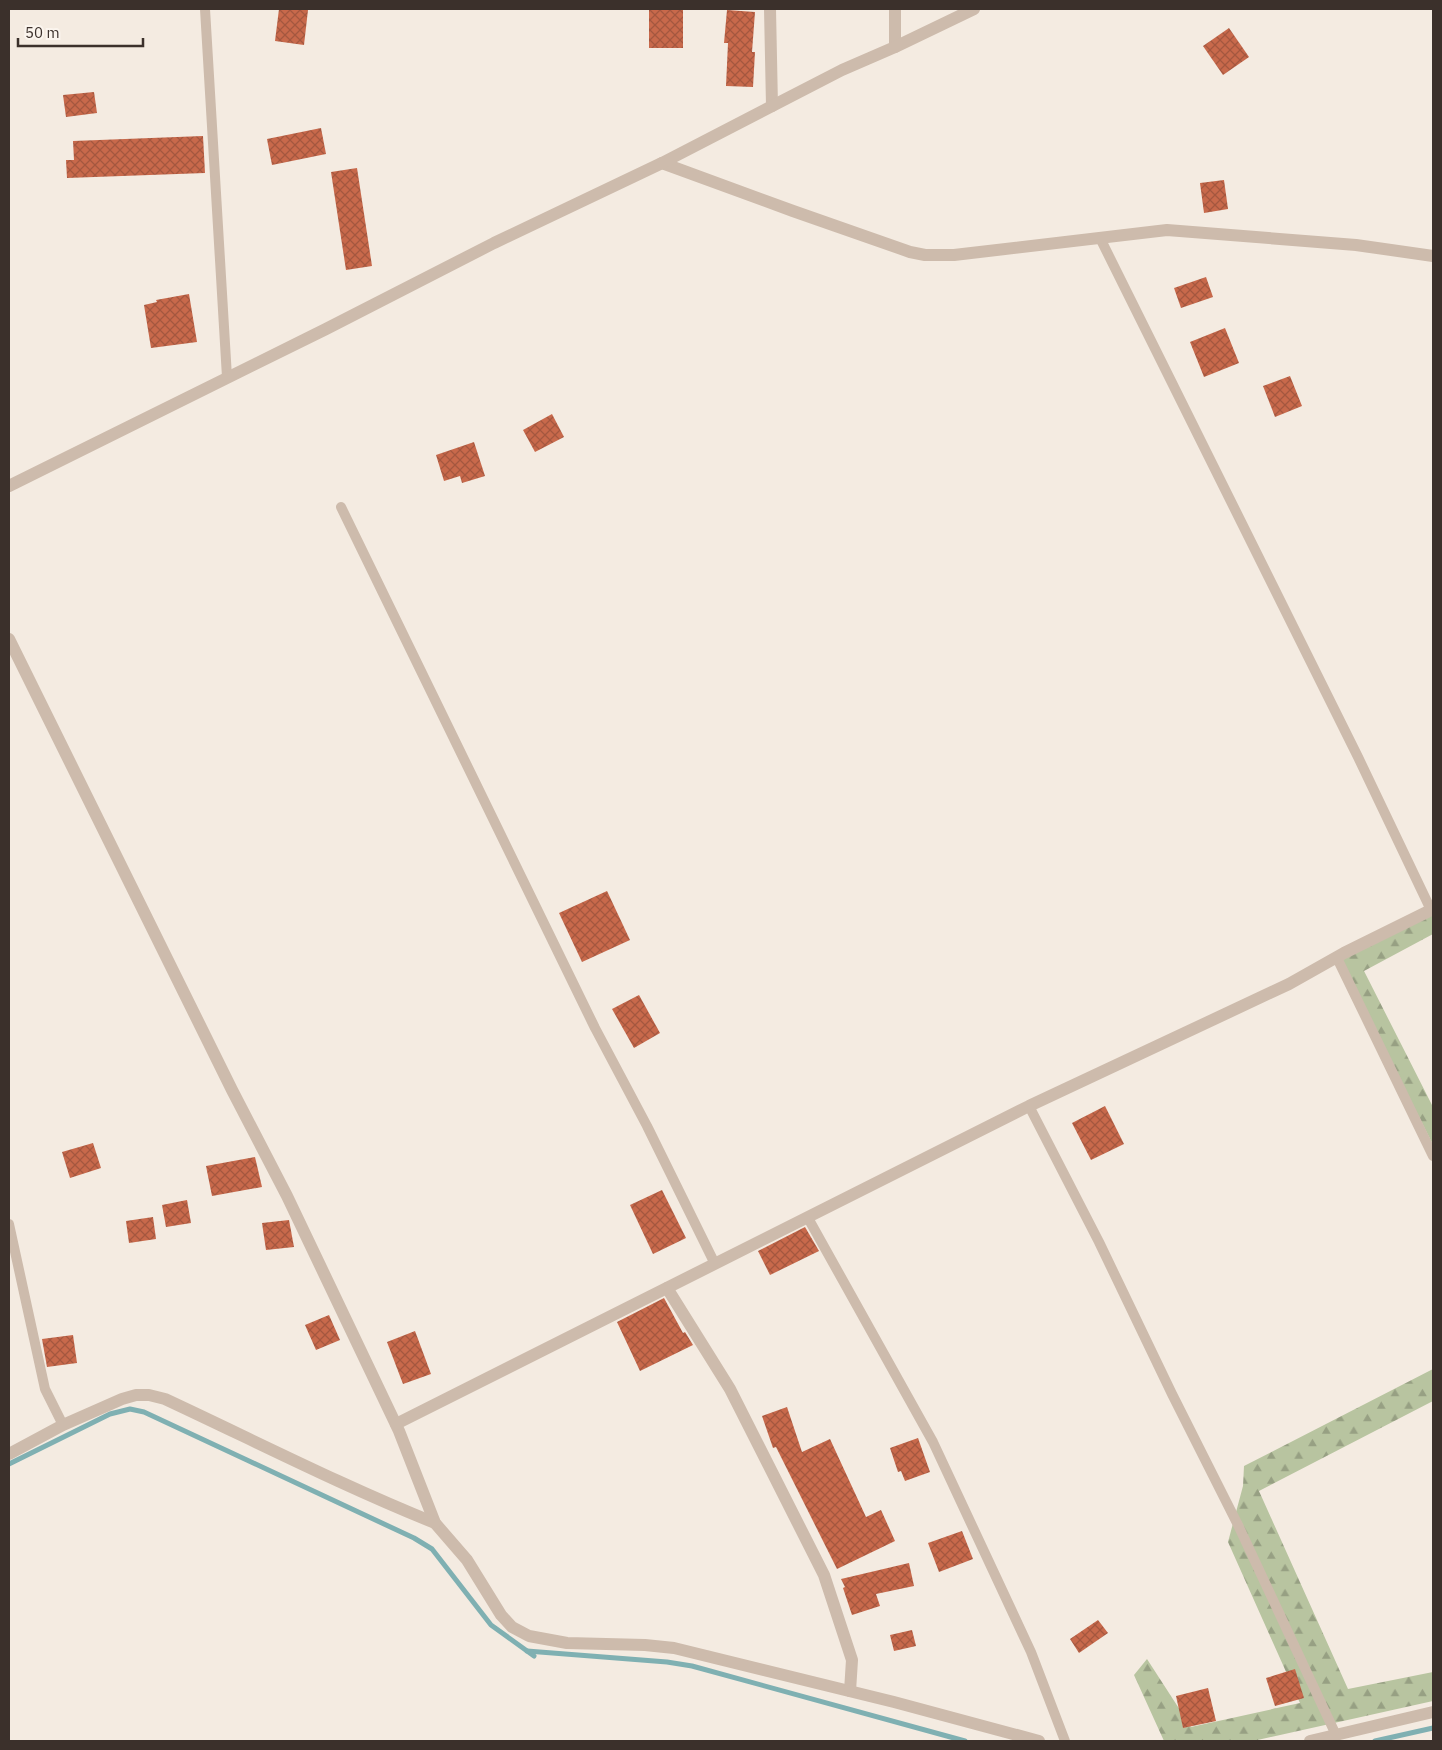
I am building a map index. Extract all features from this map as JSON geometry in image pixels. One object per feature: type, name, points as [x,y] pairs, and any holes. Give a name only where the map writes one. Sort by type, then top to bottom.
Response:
[{"type":"street","points":[[770,9],[772,106]]},
{"type":"street","points":[[895,9],[895,47]]},
{"type":"street","points":[[9,486],[326,329],[494,243],[662,163],[842,70],[974,9]]},
{"type":"street","points":[[662,163],[910,252],[925,255],[954,255],[1179,230],[1356,245],[1433,256]]},
{"type":"street","points":[[9,639],[232,1090],[287,1196],[396,1424],[435,1523],[467,1560],[501,1616],[512,1627],[529,1636],[567,1643],[645,1645],[674,1648],[850,1691],[1039,1741]]},
{"type":"street","points":[[396,1424],[1029,1106],[1289,984],[1432,909]]},
{"type":"street","points":[[667,1288],[730,1389],[824,1575],[852,1660],[850,1691]]},
{"type":"street","points":[[9,1454],[63,1426],[122,1399],[136,1395],[149,1395],[165,1398],[321,1474],[384,1503],[435,1523]]},
{"type":"street","points":[[1310,1741],[1433,1712]]},
{"type":"lane","points":[[205,9],[226,377]]},
{"type":"lane","points":[[1100,238],[1432,909]]},
{"type":"lane","points":[[341,507],[595,1028],[647,1126],[715,1264]]},
{"type":"lane","points":[[1337,958],[1433,1156]]},
{"type":"lane","points":[[1029,1106],[1100,1242],[1172,1394],[1239,1527],[1336,1735]]},
{"type":"lane","points":[[808,1218],[932,1442],[1031,1652],[1065,1741]]},
{"type":"lane","points":[[9,1224],[45,1388],[63,1426]]},
{"type":"green space","points":[[1433,911],[1433,934],[1364,971],[1433,1107],[1433,1145],[1340,959]]},
{"type":"green space","points":[[1433,1369],[1433,1401],[1259,1491],[1348,1689],[1433,1672],[1433,1701],[1253,1741],[1164,1741],[1134,1675],[1147,1659],[1191,1727],[1300,1703],[1228,1542],[1243,1486],[1244,1466]]},
{"type":"building","points":[[279,9],[308,10],[304,45],[275,41]]},
{"type":"building","points":[[649,9],[683,9],[683,48],[649,48]]},
{"type":"building","points":[[727,10],[755,12],[752,52],[755,52],[753,87],[726,86],[728,43],[724,43]]},
{"type":"building","points":[[1229,28],[1249,57],[1223,75],[1203,46]]},
{"type":"building","points":[[94,92],[97,113],[66,117],[63,95]]},
{"type":"building","points":[[321,128],[326,154],[272,165],[267,139]]},
{"type":"building","points":[[203,136],[205,173],[67,178],[66,160],[74,160],[73,141]]},
{"type":"building","points":[[357,168],[372,266],[346,270],[331,172]]},
{"type":"building","points":[[1224,180],[1228,209],[1204,213],[1200,183]]},
{"type":"building","points":[[1206,277],[1213,297],[1181,308],[1174,288]]},
{"type":"building","points":[[189,294],[197,342],[151,348],[144,305],[157,302],[156,300]]},
{"type":"building","points":[[1225,328],[1239,363],[1204,377],[1190,342]]},
{"type":"building","points":[[1290,376],[1302,406],[1275,417],[1263,386]]},
{"type":"building","points":[[552,414],[564,437],[535,452],[523,430]]},
{"type":"building","points":[[474,442],[485,476],[462,483],[460,476],[444,481],[436,455]]},
{"type":"building","points":[[607,891],[630,940],[582,962],[559,913]]},
{"type":"building","points":[[639,995],[660,1033],[634,1048],[612,1009]]},
{"type":"building","points":[[1105,1106],[1124,1144],[1091,1160],[1072,1123]]},
{"type":"building","points":[[93,1143],[101,1168],[70,1178],[62,1152]]},
{"type":"building","points":[[255,1157],[262,1187],[212,1196],[206,1166]]},
{"type":"building","points":[[662,1190],[686,1238],[653,1254],[630,1205]]},
{"type":"building","points":[[187,1200],[191,1223],[166,1227],[162,1205]]},
{"type":"building","points":[[153,1217],[156,1239],[129,1243],[126,1221]]},
{"type":"building","points":[[289,1220],[294,1247],[266,1250],[262,1223]]},
{"type":"building","points":[[805,1227],[819,1251],[770,1275],[758,1251]]},
{"type":"building","points":[[664,1298],[683,1333],[685,1332],[693,1345],[640,1371],[617,1322]]},
{"type":"building","points":[[329,1315],[340,1340],[316,1350],[305,1325]]},
{"type":"building","points":[[415,1331],[431,1374],[403,1384],[387,1342]]},
{"type":"building","points":[[73,1335],[77,1363],[47,1367],[42,1339]]},
{"type":"building","points":[[787,1407],[802,1452],[830,1439],[866,1517],[881,1510],[895,1541],[837,1569],[776,1447],[773,1448],[762,1416]]},
{"type":"building","points":[[918,1438],[930,1472],[905,1481],[901,1471],[898,1472],[890,1448]]},
{"type":"building","points":[[962,1531],[973,1559],[939,1572],[928,1543]]},
{"type":"building","points":[[909,1563],[914,1586],[876,1594],[880,1606],[852,1615],[841,1579]]},
{"type":"building","points":[[1098,1620],[1108,1633],[1079,1653],[1070,1639]]},
{"type":"building","points":[[912,1630],[916,1646],[894,1651],[890,1635]]},
{"type":"building","points":[[1295,1669],[1304,1698],[1275,1706],[1266,1678]]},
{"type":"building","points":[[1208,1688],[1216,1721],[1183,1728],[1176,1696]]},
{"type":"waterway","points":[[9,1464],[110,1414],[130,1409],[144,1412],[414,1538],[432,1549],[491,1625],[534,1656]]},
{"type":"waterway","points":[[527,1651],[667,1662],[692,1666],[965,1741]]},
{"type":"waterway","points":[[1375,1741],[1433,1728]]}]
